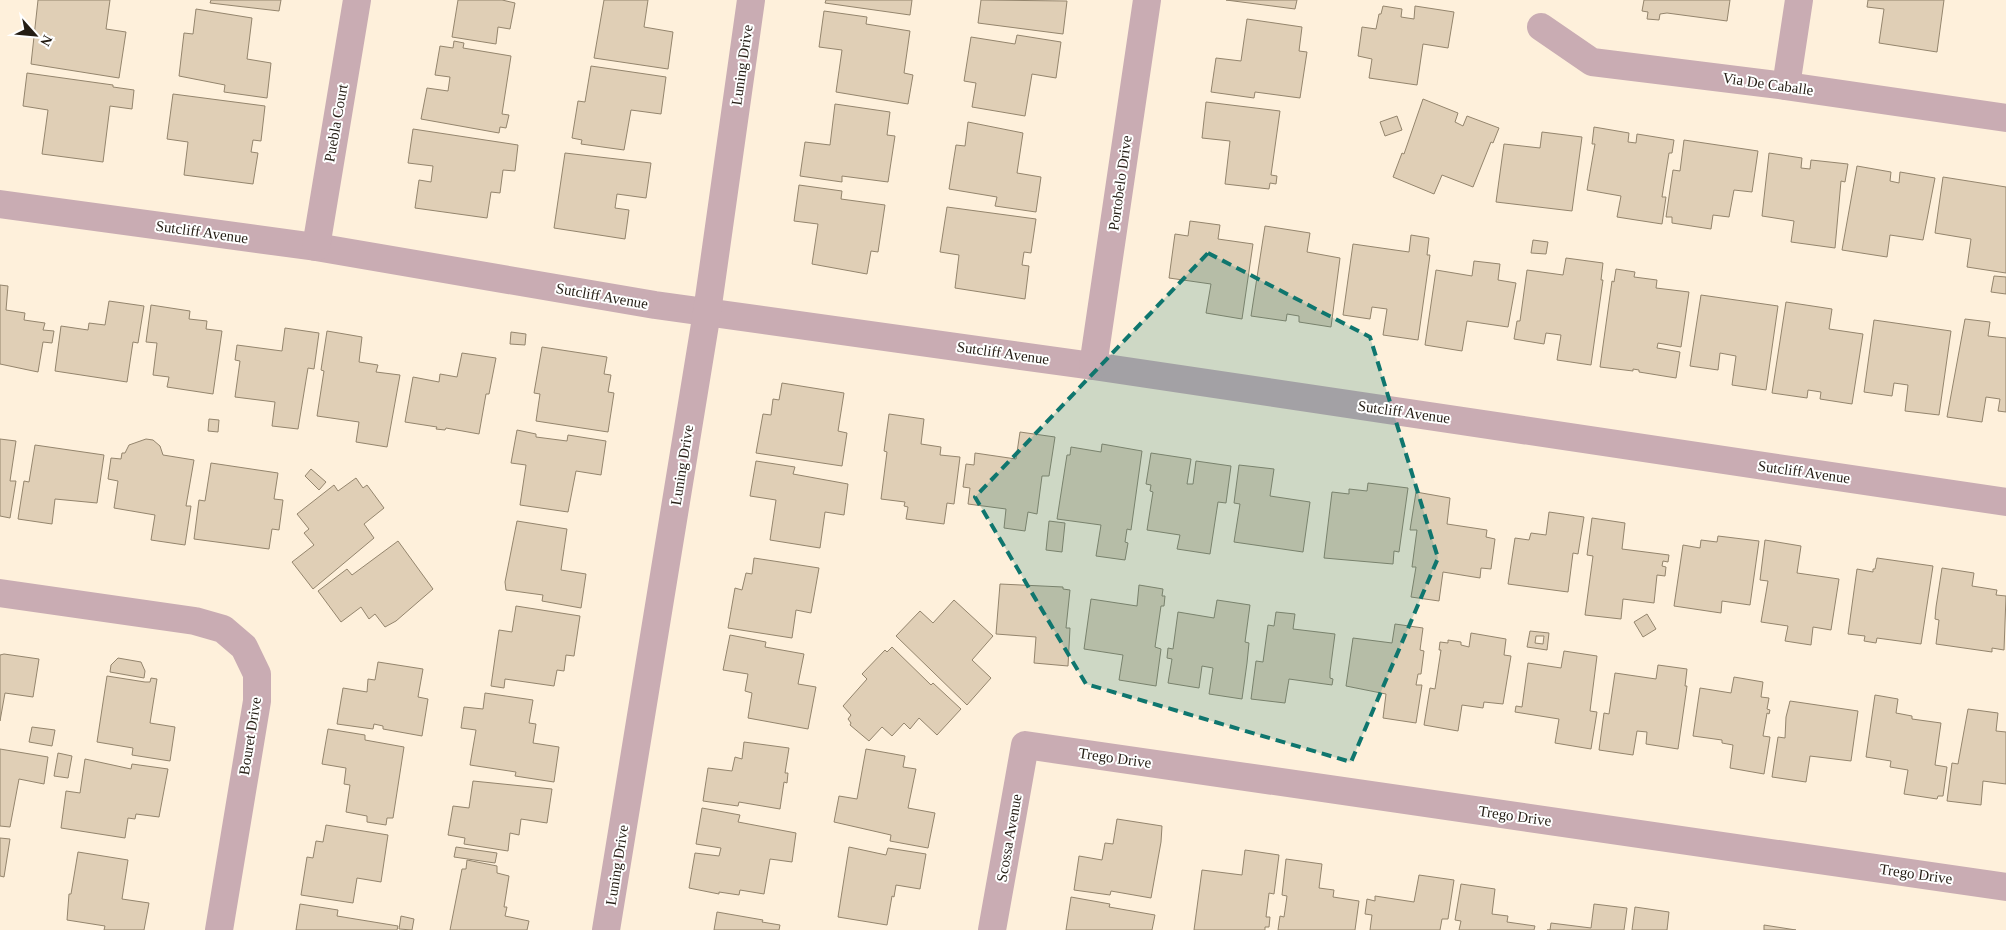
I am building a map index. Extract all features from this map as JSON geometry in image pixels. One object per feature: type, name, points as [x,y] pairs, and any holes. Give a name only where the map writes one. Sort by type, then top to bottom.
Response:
[{"type":"street","name":"Puebla Court","points":[[316,247],[357,0]]},
{"type":"street","name":"Luning Drive","points":[[606,930],[707,312],[751,0]]},
{"type":"street","name":"Portobelo Drive","points":[[1093,366],[1147,0]]},
{"type":"street","points":[[1786,86],[1799,0]]},
{"type":"street","name":"Via De Caballe","points":[[1541,27],[1592,62],[1786,86],[2006,118]]},
{"type":"street","name":"Sutcliff Avenue","points":[[0,204],[316,247],[707,312],[1093,366],[2006,502]]},
{"type":"street","name":"Bouret Drive","points":[[0,593],[195,622],[223,629],[244,647],[257,674],[258,701],[219,930]]},
{"type":"street","name":"Trego Drive","points":[[1025,745],[2006,886]]},
{"type":"street","name":"Scossa Avenue","points":[[992,930],[1025,745]]},
{"type":"highlighted area","points":[[1208,253],[1370,337],[1438,558],[1351,762],[1086,684],[975,497]]},
{"type":"building","points":[[38,0],[110,0],[106,29],[126,32],[119,78],[31,64]]},
{"type":"building","points":[[211,0],[281,0],[279,11],[210,3]]},
{"type":"building","points":[[458,0],[502,0],[515,3],[510,29],[498,27],[496,44],[452,37]]},
{"type":"building","points":[[604,0],[648,0],[644,27],[673,32],[668,69],[594,58]]},
{"type":"building","points":[[826,0],[912,0],[910,15],[825,3]]},
{"type":"building","points":[[981,0],[1067,1],[1063,34],[978,23]]},
{"type":"building","points":[[1226,0],[1297,0],[1295,9]]},
{"type":"building","points":[[1644,0],[1730,0],[1727,21],[1667,13],[1660,14],[1659,20],[1647,19],[1648,12],[1642,11]]},
{"type":"building","points":[[1868,0],[1944,0],[1937,52],[1879,43],[1884,9],[1867,7]]},
{"type":"building","points":[[1383,6],[1402,9],[1401,17],[1414,19],[1415,6],[1454,12],[1448,48],[1423,44],[1417,85],[1369,78],[1372,59],[1358,56],[1362,27],[1376,29]]},
{"type":"building","points":[[196,9],[252,18],[247,59],[271,63],[267,98],[224,92],[225,85],[179,76],[184,33],[193,34]]},
{"type":"building","points":[[824,11],[867,17],[866,24],[910,31],[904,73],[913,75],[908,104],[836,92],[842,50],[819,47]]},
{"type":"building","points":[[1247,19],[1302,27],[1299,51],[1307,52],[1300,98],[1255,92],[1254,98],[1211,92],[1216,58],[1241,61]]},
{"type":"building","points":[[1017,35],[1061,42],[1056,78],[1032,74],[1025,116],[972,107],[976,83],[964,81],[971,37],[1015,44]]},
{"type":"building","points":[[454,41],[464,43],[463,48],[511,56],[502,114],[509,115],[506,128],[500,127],[499,133],[421,119],[427,88],[448,91],[450,77],[435,75],[440,46],[453,48]]},
{"type":"building","points":[[591,66],[666,77],[661,114],[631,110],[624,150],[581,144],[582,140],[572,138],[578,101],[585,102]]},
{"type":"building","points":[[27,73],[113,85],[113,87],[134,90],[132,109],[110,106],[103,162],[42,154],[48,110],[23,106]]},
{"type":"building","points":[[173,94],[265,106],[261,141],[253,140],[251,152],[258,153],[253,184],[184,175],[188,142],[167,139]]},
{"type":"building","points":[[1423,99],[1458,113],[1455,122],[1463,126],[1467,116],[1499,128],[1493,143],[1491,142],[1473,187],[1442,175],[1434,194],[1393,177],[1402,153],[1404,154]]},
{"type":"building","points":[[1206,102],[1280,111],[1271,175],[1277,176],[1276,184],[1270,183],[1269,189],[1225,184],[1230,141],[1202,138]]},
{"type":"building","points":[[835,104],[890,112],[887,135],[895,136],[888,182],[842,176],[842,182],[800,176],[805,142],[830,145]]},
{"type":"building","points":[[1397,116],[1402,130],[1385,136],[1380,122]]},
{"type":"building","points":[[968,122],[1023,133],[1017,173],[1041,177],[1036,212],[995,206],[997,197],[949,189],[956,145],[965,146]]},
{"type":"building","points":[[1594,127],[1629,133],[1628,142],[1636,143],[1637,134],[1674,140],[1672,153],[1669,153],[1662,197],[1666,197],[1662,224],[1617,217],[1621,196],[1587,190],[1595,144],[1592,144]]},
{"type":"building","points":[[413,129],[518,145],[515,171],[503,170],[500,193],[491,192],[487,218],[415,208],[419,180],[431,182],[433,166],[408,163]]},
{"type":"building","points":[[1542,132],[1582,137],[1572,211],[1496,202],[1504,144],[1540,148]]},
{"type":"building","points":[[1684,140],[1758,151],[1752,192],[1734,190],[1729,217],[1713,215],[1711,229],[1672,223],[1672,217],[1666,217],[1673,170],[1680,171]]},
{"type":"building","points":[[565,153],[651,163],[646,198],[617,194],[615,208],[629,210],[625,239],[554,228]]},
{"type":"building","points":[[1769,153],[1802,158],[1801,168],[1810,169],[1811,160],[1848,164],[1845,182],[1841,181],[1835,248],[1791,242],[1794,221],[1762,216]]},
{"type":"building","points":[[1857,166],[1891,172],[1890,181],[1899,183],[1900,172],[1935,178],[1923,240],[1890,235],[1887,257],[1842,250]]},
{"type":"building","points":[[1943,177],[2006,187],[2006,273],[1967,267],[1971,239],[1935,233]]},
{"type":"building","points":[[799,185],[842,191],[841,199],[885,205],[878,252],[871,251],[867,274],[812,264],[818,224],[794,221]]},
{"type":"building","points":[[947,207],[1036,219],[1031,253],[1024,252],[1022,265],[1029,266],[1025,299],[955,288],[959,255],[940,252]]},
{"type":"building","points":[[1190,221],[1220,225],[1218,239],[1253,244],[1242,319],[1206,313],[1211,284],[1169,278],[1175,234],[1188,236]]},
{"type":"building","points":[[1265,226],[1310,233],[1307,252],[1340,258],[1331,327],[1299,322],[1299,316],[1287,314],[1286,321],[1251,316]]},
{"type":"building","points":[[1411,235],[1429,238],[1427,255],[1430,255],[1418,340],[1383,335],[1387,309],[1372,307],[1370,319],[1343,315],[1353,244],[1409,252]]},
{"type":"building","points":[[1533,240],[1548,242],[1546,254],[1531,253]]},
{"type":"building","points":[[1566,258],[1603,263],[1601,280],[1603,280],[1591,365],[1557,360],[1561,335],[1546,333],[1544,344],[1514,339],[1517,321],[1520,321],[1527,270],[1563,275]]},
{"type":"building","points":[[1474,261],[1500,264],[1498,280],[1516,283],[1508,327],[1467,321],[1462,351],[1425,345],[1436,270],[1472,276]]},
{"type":"building","points":[[1616,269],[1635,272],[1634,277],[1657,280],[1656,288],[1689,292],[1681,347],[1658,343],[1657,348],[1680,352],[1676,378],[1639,372],[1639,370],[1633,369],[1633,371],[1600,367],[1612,281],[1614,282]]},
{"type":"building","points":[[1994,276],[2006,277],[2006,294],[1991,292]]},
{"type":"building","points":[[0,285],[8,286],[6,310],[25,313],[24,320],[45,323],[43,330],[54,331],[52,343],[43,342],[38,372],[0,364]]},
{"type":"building","points":[[1701,295],[1778,306],[1766,390],[1732,385],[1736,356],[1720,353],[1718,370],[1690,366]]},
{"type":"building","points":[[109,301],[144,306],[138,343],[133,342],[127,382],[55,371],[61,326],[88,330],[89,323],[105,325]]},
{"type":"building","points":[[1786,302],[1832,309],[1829,329],[1863,334],[1852,404],[1820,399],[1821,392],[1808,390],[1807,398],[1772,393]]},
{"type":"building","points":[[151,305],[190,311],[189,319],[207,321],[206,329],[222,331],[213,394],[167,387],[169,377],[153,375],[157,343],[146,342]]},
{"type":"building","points":[[1965,319],[1990,322],[1988,336],[2006,338],[2006,412],[1998,411],[2000,399],[1986,397],[1982,422],[1947,417]]},
{"type":"building","points":[[1874,320],[1951,331],[1939,415],[1905,411],[1908,385],[1894,383],[1892,396],[1864,392]]},
{"type":"building","points":[[285,328],[319,333],[314,369],[308,368],[298,429],[272,426],[275,402],[235,397],[240,361],[235,360],[237,345],[282,351]]},
{"type":"building","points":[[327,331],[362,337],[359,362],[378,365],[376,372],[400,375],[387,447],[356,442],[359,422],[317,416],[324,371],[321,370]]},
{"type":"building","points":[[511,332],[526,334],[525,345],[510,344]]},
{"type":"building","points":[[542,347],[607,357],[604,374],[611,375],[608,392],[614,393],[608,432],[536,421],[540,394],[534,393]]},
{"type":"building","points":[[462,353],[496,358],[489,394],[486,394],[479,434],[446,428],[445,430],[436,429],[437,427],[405,422],[413,377],[439,382],[440,374],[457,377]]},
{"type":"building","points":[[782,383],[844,393],[838,431],[847,433],[842,466],[756,453],[763,414],[771,415],[773,399],[779,400]]},
{"type":"building","points":[[889,414],[924,419],[921,444],[941,447],[940,455],[960,457],[954,504],[947,503],[944,524],[906,519],[908,507],[904,506],[905,502],[881,499],[887,452],[884,451]]},
{"type":"building","points":[[209,419],[219,420],[218,432],[208,431]]},
{"type":"building","points":[[517,430],[536,434],[536,437],[567,441],[568,435],[606,441],[601,475],[576,471],[568,512],[520,505],[526,465],[511,463]]},
{"type":"building","points":[[1020,432],[1055,437],[1049,476],[1042,476],[1037,514],[1028,512],[1025,531],[1004,528],[1006,509],[968,504],[970,488],[963,487],[966,464],[974,465],[975,453],[1016,459]]},
{"type":"building","points":[[0,439],[16,441],[10,481],[16,481],[10,518],[0,516]]},
{"type":"building","points":[[146,439],[153,440],[160,446],[163,455],[194,460],[186,506],[191,506],[185,545],[151,540],[155,515],[114,508],[118,481],[108,479],[111,458],[121,459],[122,453],[125,453],[129,445]]},
{"type":"building","points":[[1102,444],[1142,451],[1131,530],[1127,529],[1125,542],[1128,543],[1125,560],[1096,556],[1101,525],[1057,519],[1067,455],[1070,455],[1071,447],[1101,452]]},
{"type":"building","points":[[35,445],[104,455],[97,503],[55,499],[52,524],[18,519],[24,481],[29,482]]},
{"type":"building","points":[[1151,453],[1191,459],[1187,484],[1193,484],[1196,461],[1231,466],[1226,503],[1218,502],[1210,554],[1177,549],[1180,535],[1147,530],[1153,492],[1150,491],[1151,485],[1146,484]]},
{"type":"building","points":[[756,461],[795,467],[793,474],[848,484],[844,515],[825,512],[820,548],[770,540],[776,500],[750,496]]},
{"type":"building","points":[[211,463],[278,473],[274,499],[283,500],[279,530],[272,529],[269,549],[194,539],[199,500],[205,501]]},
{"type":"building","points":[[1239,465],[1274,469],[1270,496],[1310,502],[1303,552],[1234,542],[1240,504],[1234,503]]},
{"type":"building","points":[[311,469],[326,482],[319,490],[305,476]]},
{"type":"building","points":[[356,478],[363,488],[367,485],[384,508],[364,524],[374,538],[313,589],[292,562],[314,545],[304,533],[309,529],[297,514],[334,485],[338,491]]},
{"type":"building","points":[[1368,483],[1408,488],[1399,552],[1394,551],[1393,564],[1324,558],[1332,492],[1349,494],[1349,489],[1367,491]]},
{"type":"building","points":[[1416,492],[1450,498],[1447,524],[1487,530],[1486,537],[1495,539],[1491,569],[1481,568],[1480,578],[1443,572],[1439,601],[1411,597],[1416,567],[1412,567],[1417,530],[1410,530]]},
{"type":"building","points":[[1549,512],[1584,517],[1578,554],[1573,553],[1568,592],[1508,584],[1515,538],[1529,540],[1531,533],[1546,535]]},
{"type":"building","points":[[1592,518],[1625,523],[1622,549],[1669,555],[1668,562],[1663,561],[1662,566],[1666,567],[1665,576],[1657,575],[1654,603],[1623,599],[1621,619],[1585,615],[1593,556],[1587,555]]},
{"type":"building","points":[[517,521],[567,529],[561,570],[586,574],[581,608],[542,601],[543,595],[506,590],[505,582]]},
{"type":"building","points":[[1049,521],[1065,523],[1062,552],[1046,550]]},
{"type":"building","points":[[1718,536],[1759,541],[1750,605],[1722,601],[1721,613],[1674,606],[1683,545],[1700,548],[1701,540],[1717,542]]},
{"type":"building","points":[[1765,540],[1801,546],[1797,573],[1839,579],[1831,630],[1813,627],[1811,645],[1785,641],[1788,626],[1761,622],[1768,581],[1760,580]]},
{"type":"building","points":[[398,541],[433,589],[396,621],[385,627],[375,614],[369,619],[361,607],[341,622],[318,591],[347,569],[352,575]]},
{"type":"building","points":[[754,558],[819,568],[811,613],[796,610],[792,638],[728,628],[735,588],[742,590],[746,573],[752,574]]},
{"type":"building","points":[[1877,558],[1933,566],[1921,644],[1877,638],[1876,643],[1864,641],[1865,636],[1848,634],[1857,569],[1873,572]]},
{"type":"building","points":[[1942,568],[1974,573],[1972,586],[1997,590],[1996,595],[2006,596],[2004,650],[1992,648],[1992,652],[1936,644],[1939,620],[1935,619]]},
{"type":"building","points":[[1000,584],[1063,587],[1063,589],[1070,590],[1066,628],[1070,628],[1068,666],[1034,663],[1036,637],[996,634]]},
{"type":"building","points":[[1139,585],[1163,589],[1162,596],[1165,596],[1164,606],[1161,606],[1155,647],[1161,649],[1156,686],[1119,680],[1123,655],[1084,649],[1091,599],[1137,606]]},
{"type":"building","points":[[954,600],[993,636],[972,660],[991,678],[967,705],[896,636],[920,611],[933,623]]},
{"type":"building","points":[[1217,600],[1250,605],[1245,642],[1249,643],[1242,699],[1209,694],[1213,668],[1202,666],[1199,688],[1168,683],[1172,659],[1167,658],[1168,648],[1173,649],[1178,612],[1214,618]]},
{"type":"building","points":[[516,606],[580,616],[574,656],[566,655],[564,671],[557,670],[554,686],[505,679],[504,688],[491,686],[499,630],[512,632]]},
{"type":"building","points":[[1276,612],[1295,614],[1293,629],[1335,634],[1330,672],[1330,678],[1333,679],[1332,685],[1289,679],[1285,703],[1251,699],[1256,661],[1263,662],[1268,625],[1274,626]]},
{"type":"building","points":[[1647,614],[1656,629],[1643,637],[1634,622]]},
{"type":"building","points":[[1395,624],[1423,628],[1420,650],[1424,651],[1421,674],[1418,674],[1416,685],[1422,685],[1416,723],[1383,718],[1386,694],[1346,686],[1353,638],[1392,643]]},
{"type":"building","points":[[1530,631],[1549,633],[1547,650],[1527,647]],"holes":[[[1536,636],[1544,636],[1543,644],[1535,643]]]},
{"type":"building","points":[[1471,633],[1506,639],[1504,655],[1511,656],[1503,704],[1484,702],[1483,708],[1462,705],[1458,731],[1424,725],[1430,688],[1435,689],[1441,650],[1439,650],[1440,642],[1448,643],[1448,640],[1461,642],[1461,645],[1469,647]]},
{"type":"building","points":[[730,635],[766,642],[765,647],[804,654],[798,684],[816,687],[808,729],[748,718],[752,693],[745,691],[748,674],[723,670]]},
{"type":"building","points":[[892,647],[931,685],[933,683],[961,709],[937,735],[919,718],[910,729],[904,723],[892,736],[882,727],[869,741],[850,725],[851,723],[848,719],[851,715],[843,706],[867,679],[862,674],[885,650],[887,652]]},
{"type":"building","points":[[1564,651],[1597,656],[1590,711],[1597,712],[1591,749],[1555,743],[1559,719],[1515,712],[1516,706],[1522,707],[1528,663],[1561,668]]},
{"type":"building","points":[[0,655],[39,659],[33,697],[5,693],[0,721]]},
{"type":"building","points":[[118,658],[141,662],[145,671],[144,678],[110,672],[111,665]]},
{"type":"building","points":[[378,662],[423,669],[418,697],[428,699],[422,736],[383,729],[383,726],[374,724],[373,729],[337,724],[343,688],[367,692],[368,679],[375,680]]},
{"type":"building","points":[[1658,665],[1687,669],[1685,686],[1687,686],[1678,749],[1646,744],[1647,732],[1637,731],[1633,755],[1599,750],[1604,713],[1609,714],[1615,673],[1656,679]]},
{"type":"building","points":[[107,676],[145,682],[150,682],[151,678],[157,679],[150,723],[175,727],[170,761],[132,755],[133,748],[97,742]]},
{"type":"building","points":[[1734,677],[1763,682],[1761,697],[1769,698],[1767,709],[1770,710],[1769,714],[1767,713],[1763,736],[1770,737],[1764,774],[1730,768],[1733,745],[1722,743],[1722,740],[1693,736],[1700,688],[1731,693]]},
{"type":"building","points":[[485,693],[533,700],[529,723],[536,724],[533,743],[559,747],[554,782],[515,776],[516,772],[470,765],[476,730],[461,728],[464,707],[483,709]]},
{"type":"building","points":[[1875,695],[1898,699],[1896,713],[1912,716],[1912,719],[1941,723],[1935,765],[1947,767],[1943,796],[1938,796],[1937,799],[1904,794],[1908,770],[1890,767],[1891,761],[1866,757]]},
{"type":"building","points":[[1790,701],[1858,711],[1851,761],[1810,756],[1806,782],[1772,777],[1778,737],[1785,738],[1786,717]]},
{"type":"building","points":[[1968,709],[1998,713],[1996,731],[2006,732],[2006,784],[1983,781],[1981,805],[1947,801],[1952,763],[1958,764]]},
{"type":"building","points":[[32,727],[55,730],[52,746],[29,742]]},
{"type":"building","points":[[328,729],[365,735],[365,740],[404,747],[393,818],[387,818],[386,825],[367,822],[367,816],[346,812],[350,785],[344,784],[346,768],[322,764]]},
{"type":"building","points":[[744,742],[789,748],[785,773],[788,773],[787,783],[784,782],[780,809],[739,802],[738,806],[703,801],[708,768],[732,771],[735,757],[742,759]]},
{"type":"building","points":[[0,749],[48,757],[44,784],[19,779],[10,827],[0,826]]},
{"type":"building","points":[[866,749],[905,756],[903,767],[916,769],[908,808],[935,813],[928,848],[890,841],[891,835],[834,822],[839,796],[857,799]]},
{"type":"building","points":[[58,753],[72,756],[68,778],[54,776]]},
{"type":"building","points":[[85,759],[131,769],[132,764],[168,769],[159,817],[136,814],[135,819],[128,818],[125,838],[61,828],[66,791],[80,793]]},
{"type":"building","points":[[473,781],[552,789],[547,823],[521,819],[519,835],[510,833],[508,851],[464,844],[465,838],[448,835],[453,806],[469,808]]},
{"type":"building","points":[[702,808],[740,815],[738,822],[796,833],[792,862],[770,859],[764,894],[740,890],[739,895],[719,892],[719,894],[689,888],[695,853],[719,856],[721,848],[696,844]]},
{"type":"building","points":[[1117,819],[1162,826],[1151,898],[1111,891],[1110,895],[1074,890],[1079,856],[1102,860],[1105,843],[1113,844]]},
{"type":"building","points":[[326,825],[388,835],[381,882],[357,878],[353,903],[301,895],[307,857],[313,858],[316,841],[323,842]]},
{"type":"building","points":[[0,838],[10,839],[4,877],[0,876]]},
{"type":"building","points":[[456,847],[497,853],[495,863],[454,857]]},
{"type":"building","points":[[849,847],[886,855],[888,848],[926,854],[920,889],[896,885],[887,925],[838,917]]},
{"type":"building","points":[[1245,850],[1279,855],[1274,894],[1269,893],[1266,917],[1270,917],[1269,927],[1265,927],[1265,930],[1194,930],[1202,870],[1242,875]]},
{"type":"building","points":[[78,852],[128,860],[122,899],[149,903],[144,930],[104,930],[105,926],[67,920],[69,894],[71,894]]},
{"type":"building","points":[[1286,859],[1322,864],[1319,888],[1334,890],[1333,897],[1359,901],[1355,930],[1278,930],[1280,916],[1284,917],[1287,896],[1282,895]]},
{"type":"building","points":[[467,860],[497,866],[497,873],[509,876],[504,907],[507,907],[505,916],[529,921],[527,930],[450,930],[462,869],[466,869]]},
{"type":"building","points":[[1419,875],[1454,880],[1448,919],[1442,919],[1440,930],[1370,930],[1372,915],[1365,914],[1367,899],[1375,901],[1375,896],[1414,902]]},
{"type":"building","points":[[1461,884],[1495,889],[1492,914],[1508,916],[1507,922],[1535,926],[1534,930],[1459,930],[1461,921],[1455,920]]},
{"type":"building","points":[[1071,897],[1110,904],[1109,907],[1155,915],[1152,930],[1066,930]]},
{"type":"building","points":[[300,904],[338,910],[337,916],[398,926],[397,930],[296,930]]},
{"type":"building","points":[[1594,904],[1627,908],[1624,930],[1550,930],[1551,923],[1591,928]]},
{"type":"building","points":[[1635,907],[1669,912],[1667,930],[1632,930]]},
{"type":"building","points":[[717,912],[763,920],[762,922],[780,925],[779,930],[714,930]]},
{"type":"building","points":[[401,916],[414,919],[412,930],[399,929]]},
{"type":"building","points":[[1764,925],[1796,930],[1764,930]]}]
